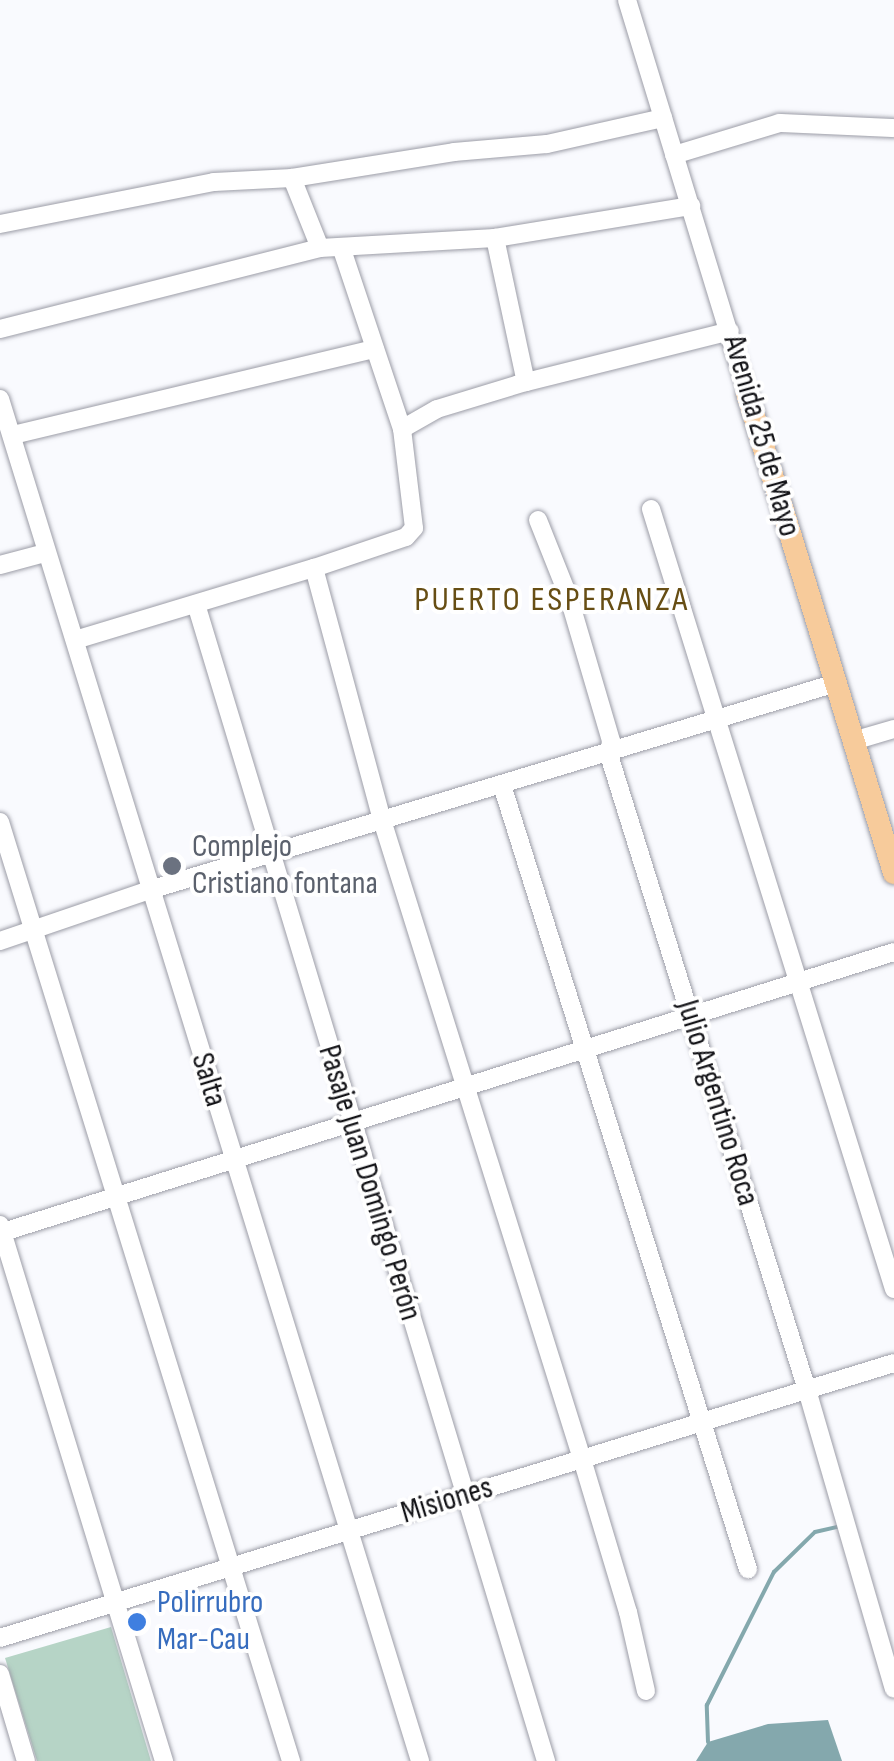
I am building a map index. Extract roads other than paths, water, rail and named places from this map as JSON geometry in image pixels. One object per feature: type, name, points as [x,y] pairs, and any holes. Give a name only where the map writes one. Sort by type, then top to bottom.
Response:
[{"type":"main road","name":"Avenida 25 de Mayo","points":[[747,393],[894,873]]},
{"type":"street","name":"Avenida 25 de Mayo","points":[[628,0],[747,393]]},
{"type":"street","points":[[0,224],[214,182],[292,178],[454,152],[547,144],[663,118]]},
{"type":"street","points":[[674,154],[779,124],[894,128]]},
{"type":"street","points":[[292,178],[320,248]]},
{"type":"street","points":[[0,329],[320,248],[495,238],[691,206]]},
{"type":"street","points":[[495,238],[526,382]]},
{"type":"street","points":[[75,640],[314,568],[406,537],[414,528],[402,429],[341,247]]},
{"type":"street","points":[[402,429],[436,410],[526,382],[730,331]]},
{"type":"street","points":[[12,435],[375,349]]},
{"type":"street","name":"Salta","points":[[0,399],[420,1761]]},
{"type":"street","points":[[650,509],[894,1289]]},
{"type":"street","name":"Julio Argentino Roca","points":[[538,520],[569,598],[611,742],[609,755],[807,1390],[893,1683]]},
{"type":"street","points":[[0,565],[46,554]]},
{"type":"street","points":[[314,568],[382,820],[582,1459],[628,1612],[646,1692]]},
{"type":"street","name":"Pasaje Juan Domingo Perón","points":[[196,604],[546,1761]]},
{"type":"street","points":[[0,941],[150,890],[609,755],[836,683]]},
{"type":"street","points":[[854,742],[894,729]]},
{"type":"street","points":[[502,785],[748,1569]]},
{"type":"street","points":[[0,822],[291,1761]]},
{"type":"street","points":[[164,1761],[1,1230],[894,952]]},
{"type":"street","name":"Misiones","points":[[0,1638],[894,1363]]},
{"type":"street","points":[[0,1674],[26,1761]]},
{"type":"water","points":[[828,1720],[842,1761],[696,1761],[708,1742],[768,1724]]},
{"type":"waterway","points":[[708,1742],[707,1705],[774,1572],[815,1532],[837,1527]]},
{"type":"place","name":"Complejo Cristiano fontana","points":[[172,866]]},
{"type":"place","name":"Polirrubro Mar-Cau","points":[[137,1622]]},
{"type":"district","name":"PUERTO ESPERANZA","points":[[552,600]]}]
